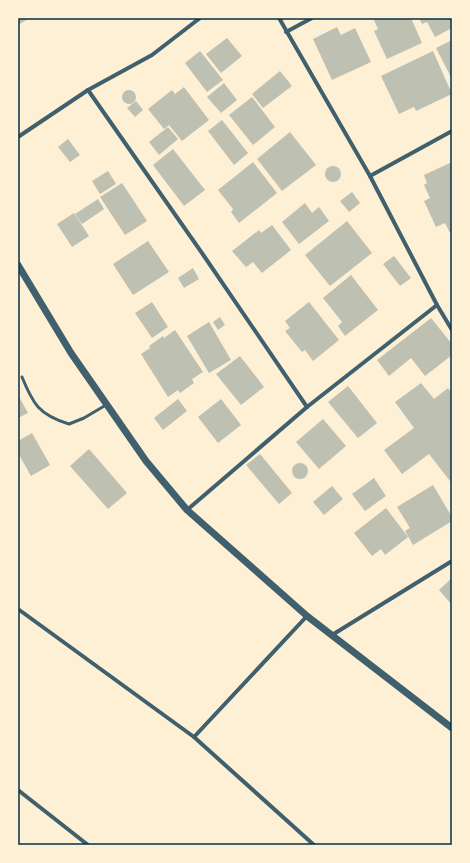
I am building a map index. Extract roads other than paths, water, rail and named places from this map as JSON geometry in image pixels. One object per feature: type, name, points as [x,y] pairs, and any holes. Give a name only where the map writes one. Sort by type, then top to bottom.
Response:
[{"type":"street","points":[[18,137],[88,90],[152,55],[200,18]]},
{"type":"street","points":[[279,18],[370,176],[437,305],[452,330]]},
{"type":"street","points":[[286,32],[312,18]]},
{"type":"street","points":[[88,90],[209,263],[307,407]]},
{"type":"street","points":[[370,176],[452,131]]},
{"type":"street","points":[[18,265],[71,353],[106,404],[146,461],[187,510],[307,616],[452,728]]},
{"type":"street","points":[[187,510],[307,407],[437,305]]},
{"type":"street","points":[[332,635],[452,561]]},
{"type":"street","points":[[18,609],[194,737],[314,845]]},
{"type":"street","points":[[194,737],[307,616]]},
{"type":"street","points":[[18,790],[88,845]]},
{"type":"lane","points":[[22,377],[30,396],[41,411],[56,420],[69,424],[84,418],[106,404]]}]
